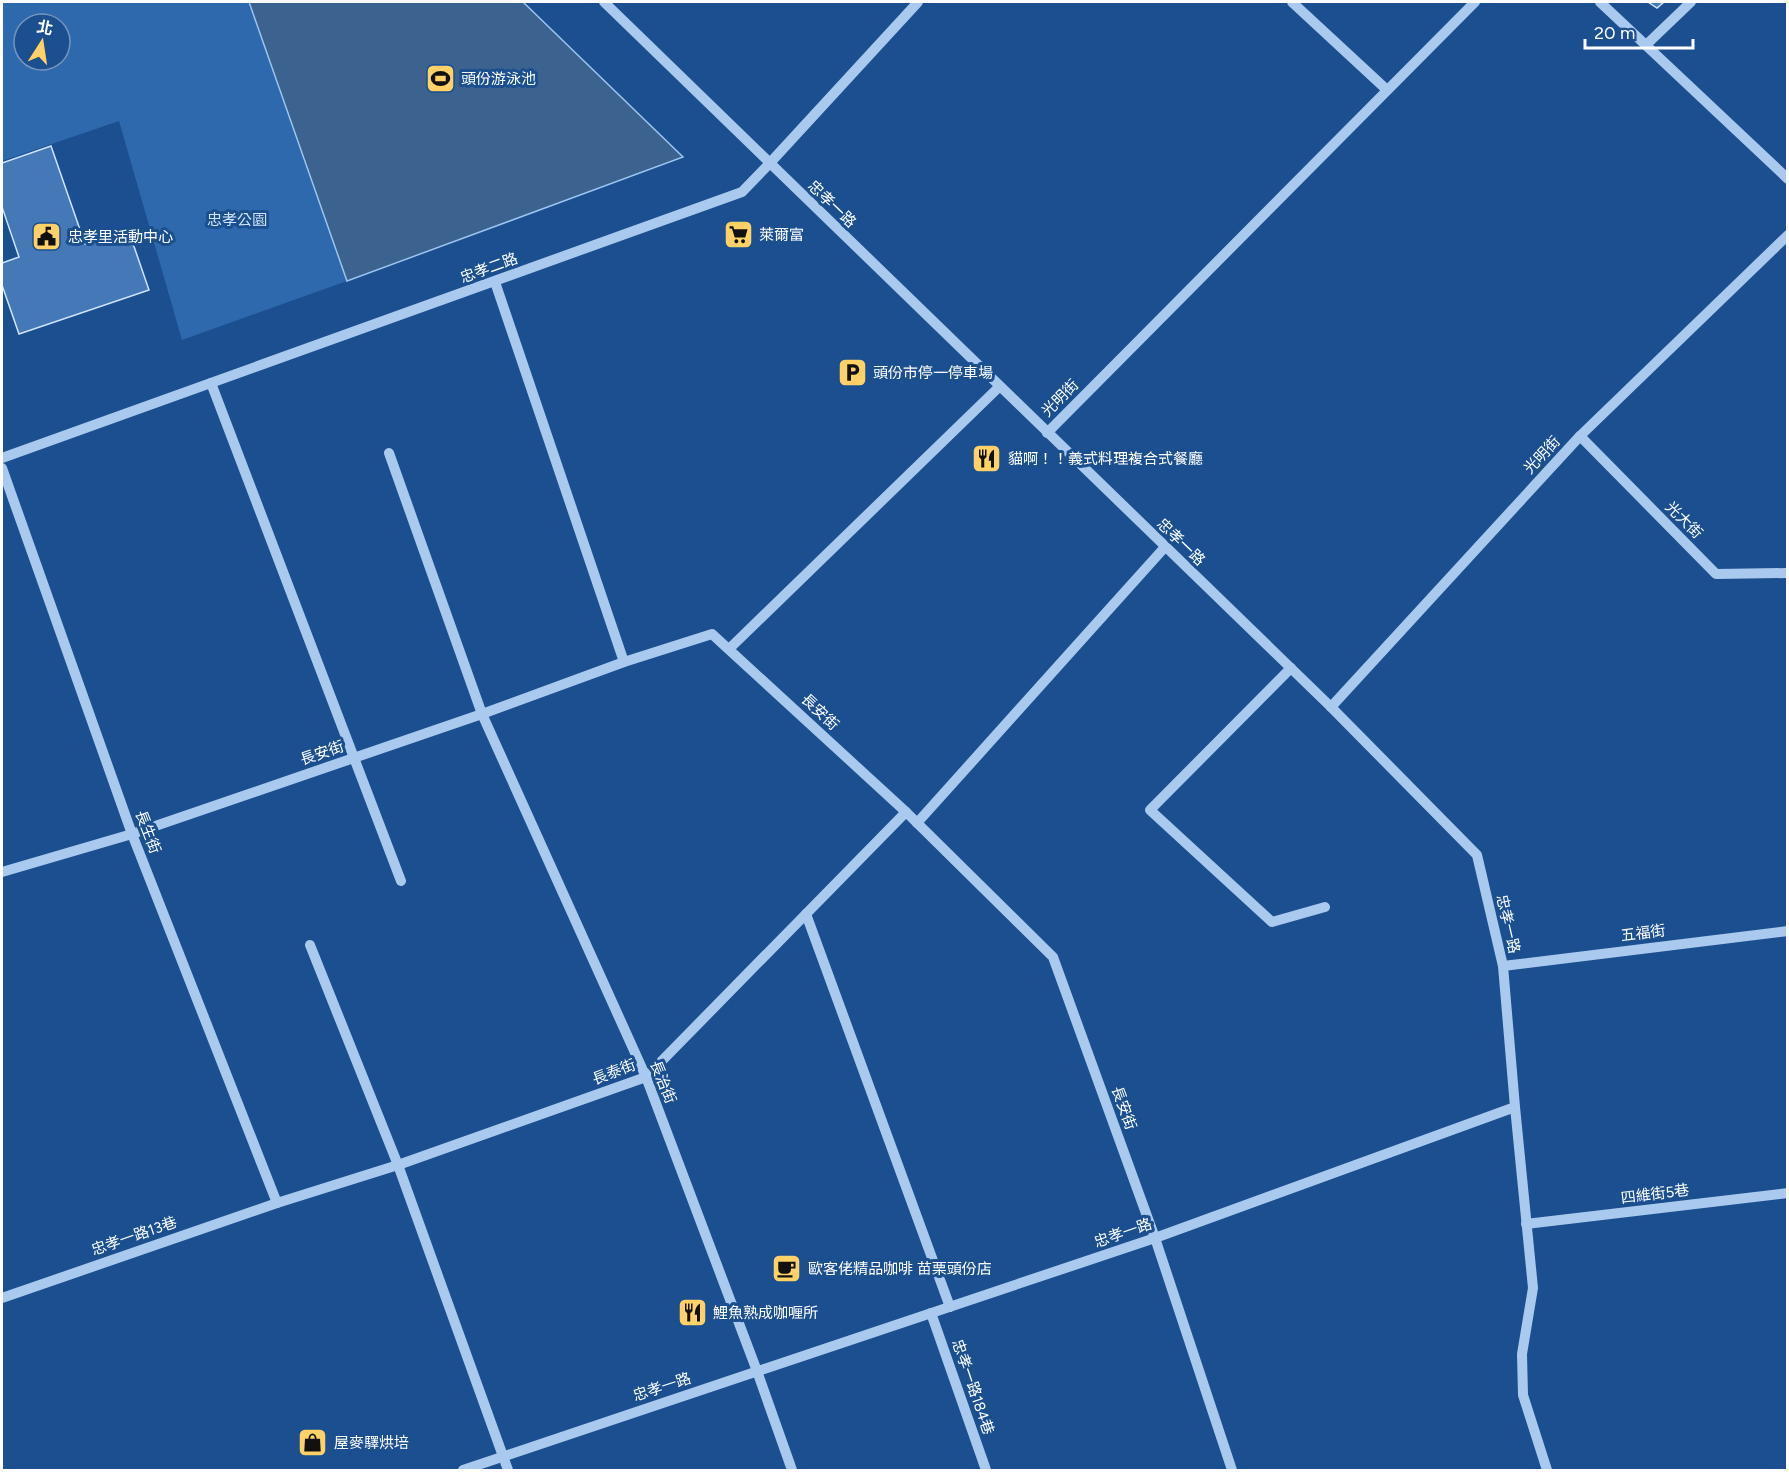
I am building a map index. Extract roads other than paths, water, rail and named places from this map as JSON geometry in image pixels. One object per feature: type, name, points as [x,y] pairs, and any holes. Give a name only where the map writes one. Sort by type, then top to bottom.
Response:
[{"type":"street","name":"忠孝一路","points":[[463,1470],[1155,1238],[1515,1107],[1503,966],[1477,855],[1331,707],[604,2]]},
{"type":"street","name":"忠孝二路","points":[[2,458],[742,192],[918,2]]},
{"type":"street","points":[[1292,2],[1387,90]]},
{"type":"street","name":"光明街","points":[[1047,433],[1475,2]]},
{"type":"street","points":[[1600,2],[1788,179]]},
{"type":"street","points":[[1646,45],[1691,2]]},
{"type":"street","name":"光明街","points":[[1331,707],[1580,436],[1788,235]]},
{"type":"street","points":[[495,282],[624,662]]},
{"type":"street","points":[[211,384],[401,881]]},
{"type":"street","points":[[729,649],[999,387]]},
{"type":"street","name":"光大街","points":[[1580,436],[1716,574],[1788,573]]},
{"type":"street","name":"長治街","points":[[389,453],[482,714],[646,1077],[758,1371],[792,1470]]},
{"type":"street","name":"長生街","points":[[2,468],[132,834],[277,1203]]},
{"type":"street","points":[[917,823],[1165,548]]},
{"type":"street","name":"長安街","points":[[2,872],[132,834],[482,714],[624,662],[712,634],[906,812],[1053,957],[1155,1238],[1232,1470]]},
{"type":"street","points":[[1291,668],[1150,810],[1272,922],[1325,907]]},
{"type":"street","name":"長泰街","points":[[277,1203],[398,1165],[646,1077],[906,812]]},
{"type":"street","points":[[806,914],[951,1307]]},
{"type":"street","name":"五福街","points":[[1503,966],[1788,931]]},
{"type":"street","points":[[310,945],[398,1165],[508,1470]]},
{"type":"street","points":[[1515,1107],[1533,1288],[1522,1354],[1523,1395],[1546,1470]]},
{"type":"street","name":"四維街5巷","points":[[1526,1224],[1788,1193]]},
{"type":"street","name":"忠孝一路13巷","points":[[2,1298],[277,1203]]},
{"type":"street","name":"忠孝一路184巷","points":[[931,1313],[986,1470]]},
{"type":"place","name":"頭份游泳池","points":[[440,79]]},
{"type":"place","name":"萊爾富","points":[[738,235]]},
{"type":"place","name":"忠孝里活動中心","points":[[47,237]]},
{"type":"place","name":"頭份市停一停車場","points":[[852,373]]},
{"type":"place","name":"貓啊！！義式料理複合式餐廳","points":[[987,459]]},
{"type":"place","name":"歐客佬精品咖啡 苗栗頭份店","points":[[787,1269]]},
{"type":"place","name":"鯉魚熟成咖喱所","points":[[692,1313]]},
{"type":"place","name":"屋麥驛烘培","points":[[313,1443]]},
{"type":"park label","name":"忠孝公園","points":[[237,220]]}]
